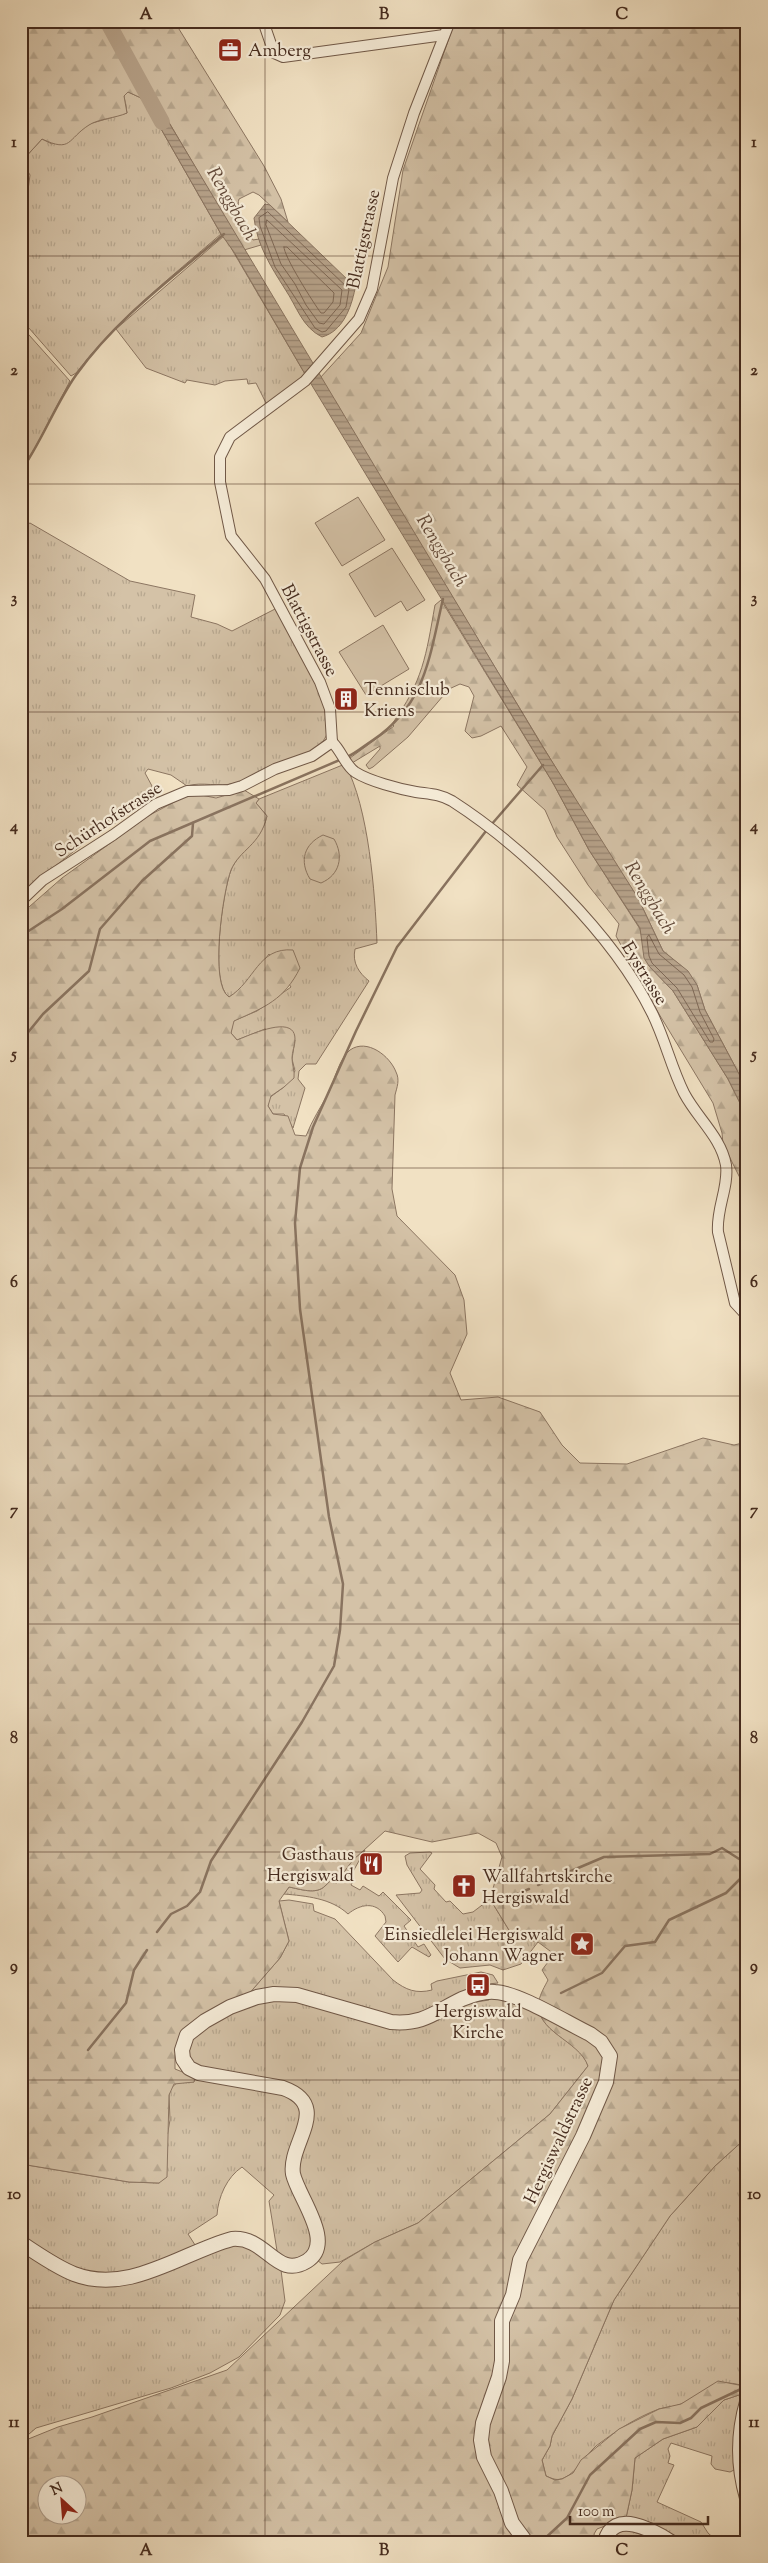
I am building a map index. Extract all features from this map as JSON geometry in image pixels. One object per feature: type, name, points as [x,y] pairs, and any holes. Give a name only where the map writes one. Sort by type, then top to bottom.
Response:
[{"type":"street","points":[[263,21],[274,52],[284,57],[444,35]]},
{"type":"street","name":"Blattigstrasse","points":[[332,742],[330,709],[320,682],[265,578],[231,536],[220,475],[221,454],[230,437],[305,381],[359,319],[372,289],[392,178],[450,21]]},
{"type":"street","name":"Eystrasse","points":[[332,742],[342,751],[349,766],[356,772],[400,789],[436,794],[453,802],[536,866],[620,960],[652,1012],[674,1072],[688,1101],[720,1146],[727,1174],[717,1223],[718,1232],[735,1304],[747,1316]]},
{"type":"street","name":"Schürhofstrasse","points":[[21,901],[43,880],[164,800],[187,791],[223,790],[242,786],[275,769],[312,756],[332,742]]},
{"type":"street","name":"Hergiswaldstrasse","points":[[21,2243],[73,2274],[104,2280],[139,2274],[232,2239],[243,2238],[252,2241],[277,2262],[286,2265],[298,2265],[312,2257],[317,2247],[317,2232],[297,2186],[293,2167],[294,2156],[307,2123],[304,2104],[293,2093],[283,2088],[198,2073],[187,2066],[182,2055],[183,2044],[191,2031],[206,2020],[248,1999],[267,1994],[289,1994],[391,2022],[407,2023],[431,2017],[469,1996],[496,1992],[512,1996],[590,2034],[601,2042],[610,2056],[606,2082],[583,2136],[520,2260],[513,2295],[502,2320],[502,2361],[499,2377],[482,2431],[482,2448],[488,2465],[501,2491],[512,2523],[526,2542]]},
{"type":"street","points":[[747,2402],[740,2448],[742,2478],[747,2498]]},
{"type":"street","points":[[605,2542],[606,2536],[614,2527],[628,2523],[651,2530],[671,2542]]},
{"type":"green space","points":[[21,21],[174,21],[264,166],[281,199],[288,222],[259,195],[253,192],[239,199],[238,204],[242,220],[253,240],[259,239],[261,245],[244,250],[157,102],[148,106],[139,97],[128,92],[124,96],[127,113],[89,125],[68,143],[59,145],[42,139],[22,161]]},
{"type":"green space","points":[[455,21],[747,21],[747,1089],[705,1010],[697,985],[687,971],[663,951],[638,898],[597,836],[320,378],[361,333],[388,267],[403,170]]},
{"type":"green space","points":[[128,92],[139,97],[148,106],[221,234],[126,317],[76,373],[71,376],[21,319],[21,243],[30,175],[22,161],[42,139],[52,144],[89,124],[127,113],[124,96]]},
{"type":"green space","points":[[224,236],[305,374],[272,402],[266,403],[256,383],[248,384],[247,379],[225,381],[215,385],[187,380],[185,383],[146,368],[116,329]]},
{"type":"green space","points":[[21,326],[70,381],[35,448],[21,469]]},
{"type":"green space","points":[[358,497],[385,540],[342,566],[315,523]]},
{"type":"green space","points":[[30,523],[130,581],[195,595],[191,617],[217,624],[232,631],[277,608],[301,652],[318,689],[327,721],[327,734],[316,749],[301,757],[252,778],[235,783],[187,786],[171,775],[148,769],[145,773],[152,786],[151,792],[126,816],[87,841],[21,893],[21,527]]},
{"type":"green space","points":[[392,548],[425,600],[407,611],[401,601],[375,617],[349,574]]},
{"type":"green space","points":[[441,600],[553,783],[589,850],[640,929],[649,966],[673,991],[728,1079],[747,1117],[747,1192],[723,1144],[722,1133],[713,1103],[659,1014],[616,936],[619,924],[588,885],[557,837],[545,810],[517,785],[527,767],[501,726],[481,736],[472,738],[465,731],[474,696],[469,687],[460,684],[449,689],[408,737],[373,767],[369,769],[366,765],[380,749],[380,746],[352,763],[350,758],[394,726],[392,724],[411,694],[422,668],[435,605]]},
{"type":"green space","points":[[383,625],[409,669],[366,695],[339,652]]},
{"type":"green space","points":[[345,764],[360,804],[365,827],[375,900],[377,943],[355,949],[355,963],[362,975],[369,981],[316,1064],[306,1064],[299,1071],[298,1079],[305,1088],[293,1128],[284,1114],[273,1114],[268,1106],[269,1098],[284,1087],[295,1071],[292,1059],[295,1040],[265,1029],[237,1040],[231,1033],[233,1021],[257,1011],[291,987],[269,954],[241,990],[229,997],[223,989],[220,975],[219,957],[222,916],[231,870],[239,857],[260,833],[267,816],[256,803],[259,799]]},
{"type":"green space","points":[[244,790],[259,799],[256,803],[267,816],[260,834],[239,857],[231,870],[222,916],[219,957],[223,989],[229,997],[238,990],[264,959],[272,954],[293,950],[300,968],[287,988],[273,1001],[234,1021],[231,1033],[237,1040],[270,1028],[280,1027],[293,1031],[295,1039],[292,1058],[294,1078],[271,1096],[268,1106],[273,1114],[288,1116],[295,1135],[306,1136],[329,1092],[340,1064],[350,1050],[357,1047],[370,1047],[377,1050],[393,1066],[398,1081],[395,1095],[392,1189],[397,1216],[455,1275],[464,1300],[467,1334],[450,1373],[461,1400],[498,1397],[540,1412],[562,1445],[580,1463],[627,1464],[703,1438],[734,1445],[747,1442],[747,2137],[715,2166],[670,2216],[614,2300],[572,2399],[552,2436],[550,2446],[542,2460],[546,2476],[555,2480],[562,2479],[573,2473],[581,2460],[619,2429],[659,2409],[681,2404],[718,2381],[744,2386],[742,2394],[724,2400],[697,2427],[663,2439],[635,2458],[632,2490],[626,2518],[597,2529],[594,2534],[596,2542],[21,2542],[21,2442],[58,2427],[227,2370],[343,2261],[375,2242],[418,2223],[550,2114],[588,2066],[576,2049],[543,2021],[539,2012],[539,2001],[548,1980],[542,1970],[554,1954],[538,1942],[512,1935],[490,1899],[502,1857],[496,1843],[478,1833],[432,1842],[385,1831],[353,1860],[344,1872],[335,1876],[321,1889],[308,1891],[289,1887],[279,1901],[289,1941],[280,1958],[247,1996],[182,2037],[175,2055],[175,2069],[195,2077],[194,2082],[174,2084],[169,2095],[167,2177],[159,2183],[129,2182],[21,2164],[21,914],[62,878],[148,816],[191,793],[216,798]]},
{"type":"green space","points":[[323,835],[334,839],[339,852],[339,858],[336,870],[327,880],[321,883],[310,879],[304,860],[311,843]]},
{"type":"green space","points":[[365,1850],[350,1877],[354,1879],[351,1885],[360,1890],[363,1886],[379,1896],[383,1892],[411,1920],[404,1926],[418,1947],[424,1944],[431,1955],[429,1957],[412,1947],[398,1962],[375,1936],[386,1922],[385,1916],[381,1911],[373,1906],[363,1906],[348,1914],[326,1901],[284,1894],[289,1887],[308,1891],[321,1889],[335,1876],[344,1872],[352,1860]]},
{"type":"green space","points":[[410,1853],[432,1853],[420,1869],[435,1885],[434,1889],[446,1902],[450,1901],[463,1914],[473,1912],[490,1899],[512,1935],[538,1942],[521,1964],[503,1970],[490,1965],[460,1968],[445,1959],[396,1895],[420,1893],[422,1890],[407,1865],[405,1856]]},
{"type":"green space","points":[[289,1900],[313,1904],[314,1911],[335,1919],[393,1980],[407,1989],[421,1992],[432,1990],[431,1984],[437,1981],[481,1972],[493,1975],[498,1983],[468,1986],[469,1988],[445,2005],[403,2019],[302,1993],[247,1996],[280,1958],[289,1941],[279,1901]]},
{"type":"green space","points":[[279,1997],[389,2024],[457,2005],[489,2000],[489,1997],[508,1999],[540,2014],[550,2028],[578,2051],[588,2066],[550,2114],[418,2223],[375,2242],[340,2262],[322,2264],[317,2260],[297,2174],[308,2102],[202,2071],[189,2062],[188,2042],[192,2035],[240,2007]]},
{"type":"green space","points":[[195,2077],[285,2094],[299,2107],[302,2118],[293,2143],[314,2237],[309,2253],[293,2261],[278,2257],[269,2201],[274,2195],[242,2167],[232,2176],[224,2188],[219,2201],[217,2215],[188,2234],[197,2248],[141,2271],[84,2274],[21,2238],[21,2164],[129,2182],[159,2183],[170,2120],[169,2095],[171,2088],[178,2082],[194,2082]]},
{"type":"green space","points":[[747,2137],[747,2379],[744,2386],[733,2383],[716,2384],[681,2404],[659,2409],[642,2416],[596,2446],[569,2475],[562,2479],[553,2479],[546,2476],[542,2460],[550,2446],[552,2436],[572,2399],[614,2300],[670,2216],[715,2166]]},
{"type":"green space","points":[[241,2243],[281,2270],[285,2301],[280,2315],[239,2357],[210,2373],[171,2388],[36,2428],[21,2441],[21,2247],[86,2281]]},
{"type":"green space","points":[[742,2394],[736,2469],[730,2472],[715,2469],[711,2464],[712,2456],[671,2443],[668,2449],[670,2456],[668,2463],[674,2465],[657,2502],[701,2522],[708,2533],[718,2542],[678,2542],[662,2532],[626,2518],[632,2490],[635,2458],[663,2439],[697,2427],[724,2400]]},
{"type":"green space","points":[[623,2528],[664,2542],[609,2542]]},
{"type":"water","points":[[156,101],[541,744],[638,898],[663,951],[688,971],[697,985],[705,1010],[747,1089],[747,1117],[728,1079],[673,991],[649,966],[644,958],[640,928],[589,850],[553,783],[305,374],[234,252],[221,234],[148,106]]},
{"type":"water","points":[[265,204],[270,205],[355,289],[345,318],[329,334],[322,337],[309,328],[300,316],[265,255],[258,237],[254,218]]},
{"type":"waterway","name":"Renggbach","points":[[107,21],[162,122]]},
{"type":"waterway","points":[[21,471],[36,448],[68,387],[92,355],[127,317],[224,234]]},
{"type":"waterway","points":[[347,757],[391,726],[415,695],[429,660],[443,599]]},
{"type":"waterway","points":[[21,936],[62,909],[150,841],[342,759]]},
{"type":"waterway","points":[[491,825],[543,765]]},
{"type":"waterway","points":[[21,1041],[43,1014],[89,971],[100,929],[142,881],[192,836],[193,823]]},
{"type":"waterway","points":[[157,1932],[171,1914],[187,1906],[200,1892],[211,1861],[302,1722],[334,1666],[340,1630],[343,1584],[329,1517],[300,1309],[295,1223],[300,1168],[313,1127],[356,1031],[397,947],[486,831]]},
{"type":"waterway","points":[[538,1885],[604,1857],[710,1854],[722,1848],[747,1864]]},
{"type":"waterway","points":[[561,1993],[602,1973],[625,1946],[655,1942],[669,1920],[726,1893],[747,1872]]},
{"type":"waterway","points":[[501,1901],[529,1889]]},
{"type":"waterway","points":[[88,2050],[126,2003],[134,1970],[147,1950]]},
{"type":"waterway","points":[[541,2542],[567,2518],[590,2475],[640,2429],[656,2422],[680,2423],[691,2418],[701,2408],[741,2389]]},
{"type":"place","name":"Amberg","points":[[230,50]]},
{"type":"place","name":"Tennisclub Kriens","points":[[346,699]]},
{"type":"place","name":"Gasthaus Hergiswald","points":[[371,1864]]},
{"type":"place","name":"Wallfahrtskirche Hergiswald","points":[[464,1886]]},
{"type":"place","name":"Einsiedlelei Hergiswald Johann Wagner","points":[[582,1944]]},
{"type":"place","name":"Hergiswald Kirche","points":[[478,1985]]}]
